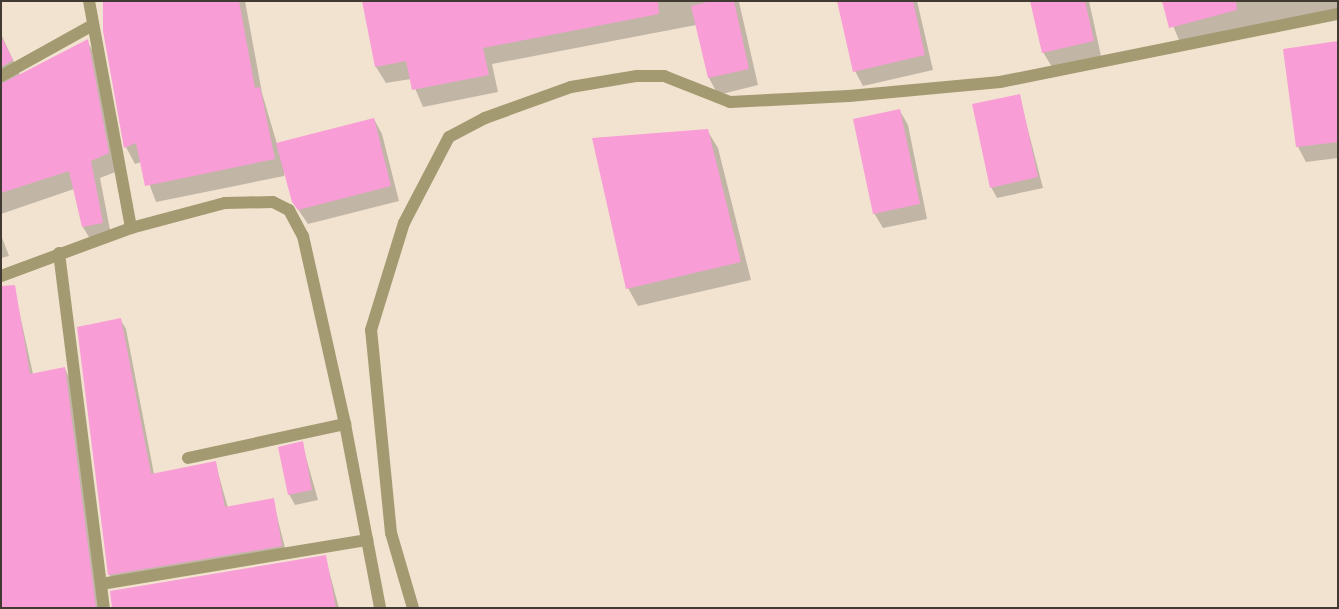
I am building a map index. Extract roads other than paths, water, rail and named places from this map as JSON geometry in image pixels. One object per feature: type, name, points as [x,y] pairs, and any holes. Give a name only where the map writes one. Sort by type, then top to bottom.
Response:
[{"type":"street","points":[[89,1],[91,26],[131,228]]},
{"type":"street","points":[[413,608],[391,533],[371,330],[404,223],[449,137],[485,118],[571,87],[637,76],[664,76],[730,102],[840,97],[1000,82],[1338,14]]},
{"type":"street","points":[[1,76],[91,26]]},
{"type":"street","points":[[1,276],[131,228],[241,201],[272,202],[290,210],[303,236],[345,424],[380,608]]},
{"type":"street","points":[[59,253],[104,608]]},
{"type":"street","points":[[188,458],[345,424]]},
{"type":"street","points":[[101,584],[368,540]]}]
